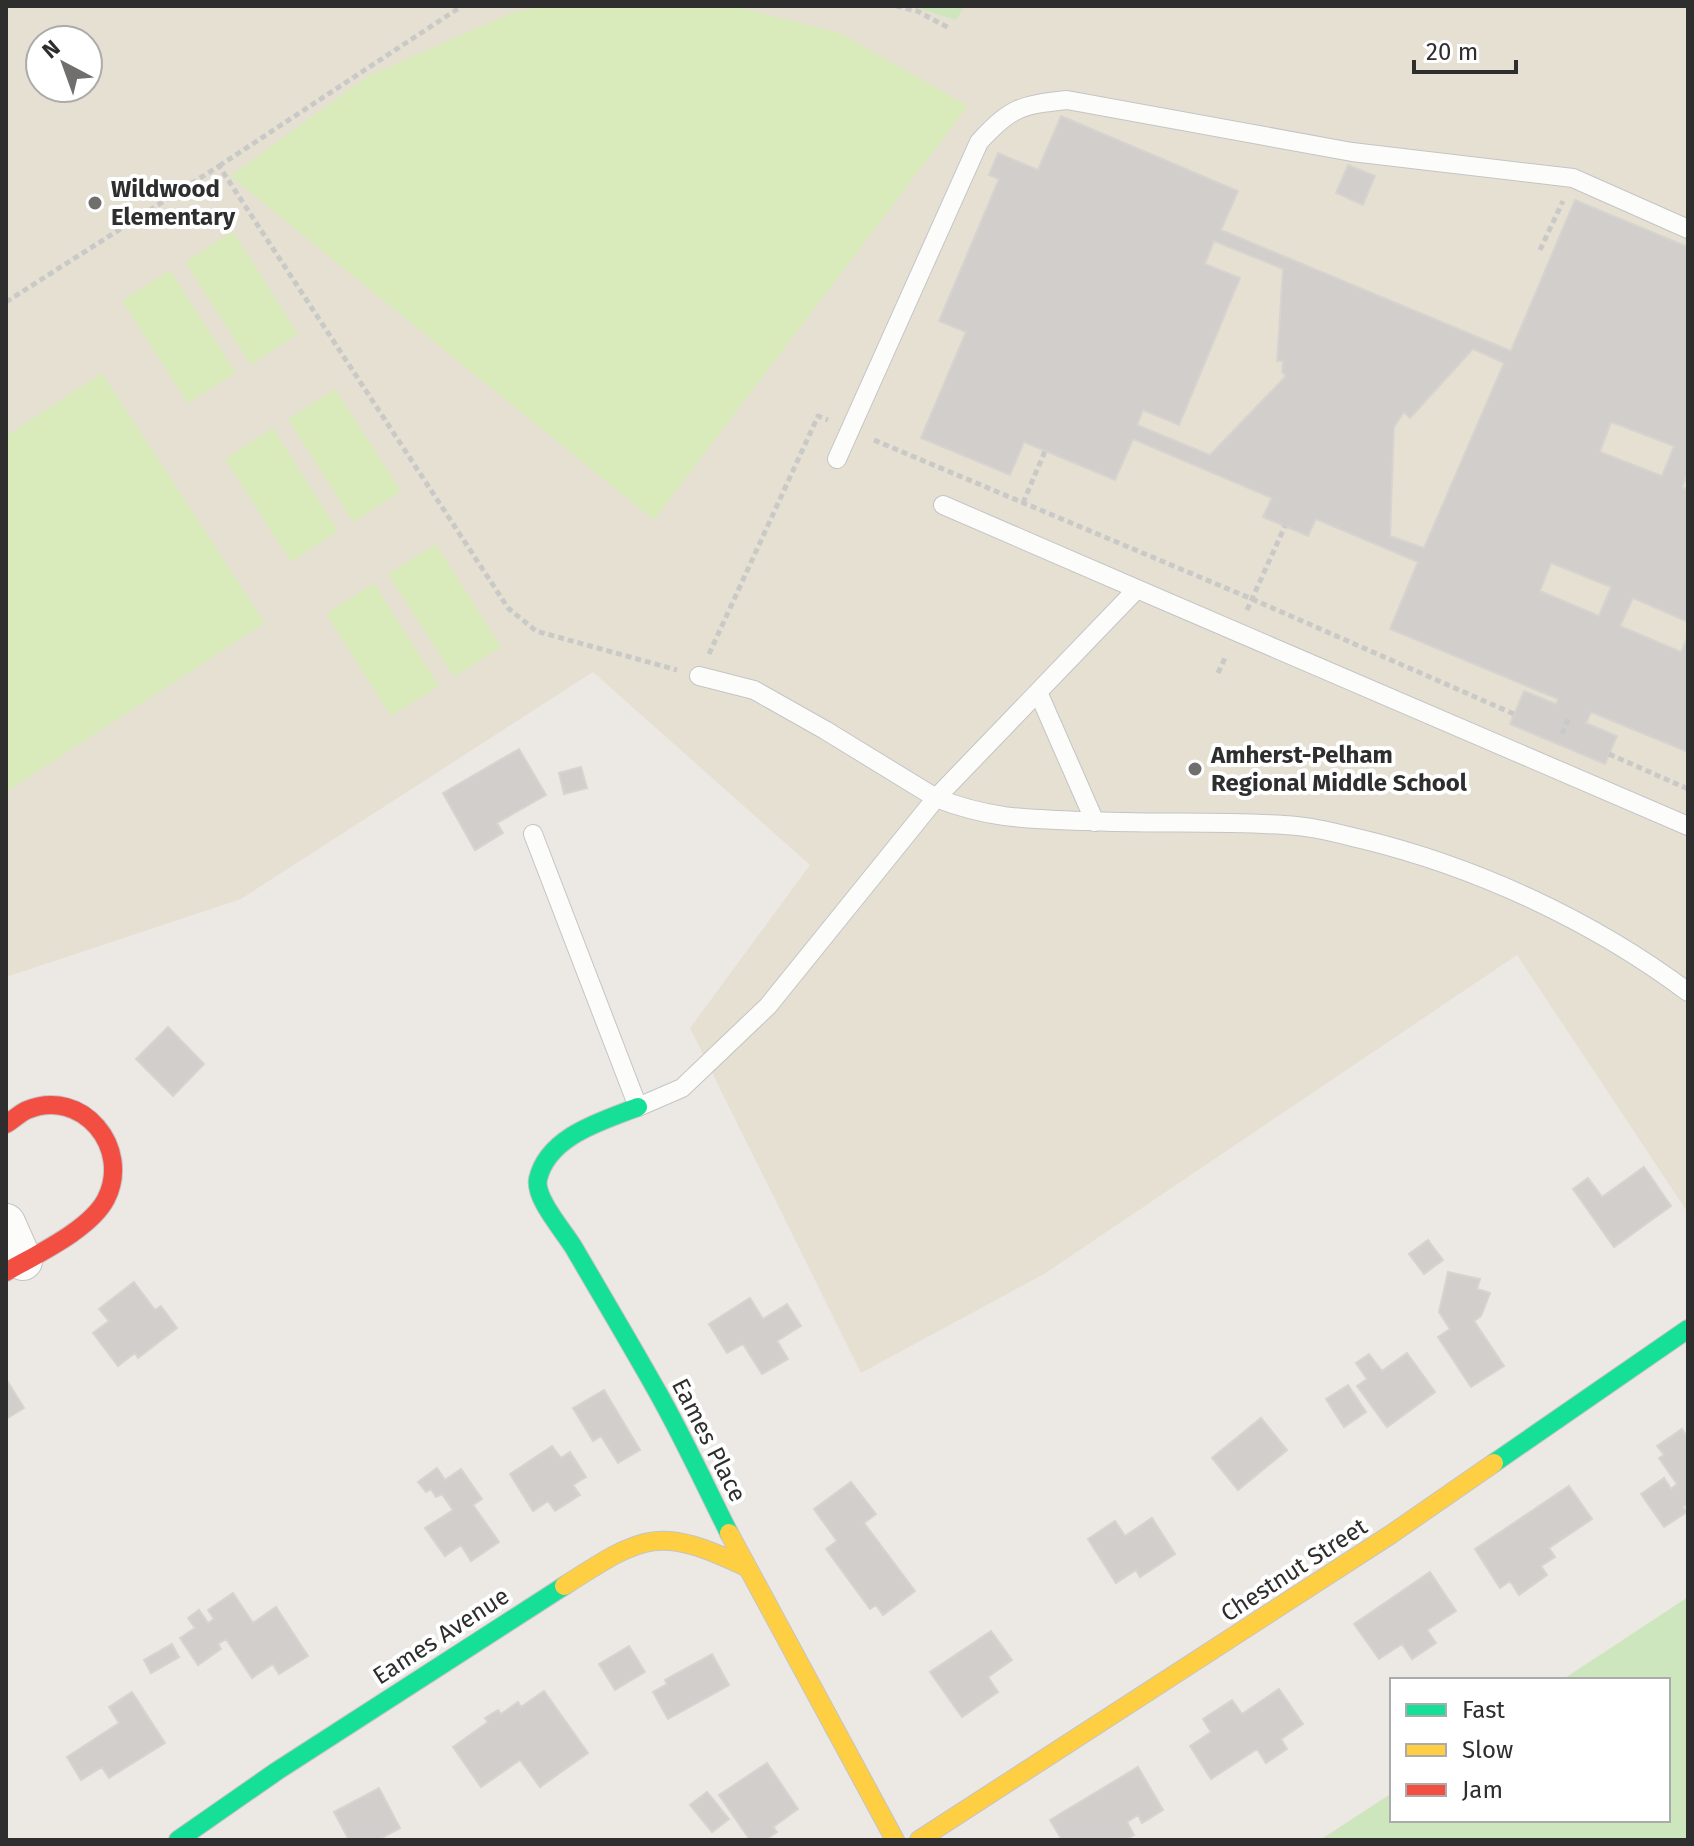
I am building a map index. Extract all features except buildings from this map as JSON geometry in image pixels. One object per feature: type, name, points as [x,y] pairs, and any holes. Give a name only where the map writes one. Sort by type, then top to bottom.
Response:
[{"type":"street","points":[[6,1124],[33,1107],[58,1106],[82,1113],[108,1141],[114,1166],[110,1190],[97,1212],[15,1267],[6,1223]]},
{"type":"street","name":"Eames Place","points":[[638,1107],[562,1142],[545,1162],[537,1182],[541,1199],[564,1231],[658,1393],[748,1568],[895,1840]]},
{"type":"street","name":"Chestnut Street","points":[[919,1840],[1390,1535],[1688,1329]]},
{"type":"street","name":"Eames Avenue","points":[[178,1840],[277,1771],[611,1556],[651,1540],[675,1540],[708,1548],[748,1568]]},
{"type":"lane","points":[[837,459],[979,142],[1000,118],[1027,104],[1067,100],[1352,152],[1573,178],[1688,229]]},
{"type":"lane","points":[[943,505],[1688,826]]},
{"type":"lane","points":[[533,834],[638,1107],[682,1088],[768,1006],[936,798],[1137,589]]},
{"type":"lane","points":[[699,676],[754,690],[936,798],[970,811],[1009,818],[1095,822],[1286,825],[1325,830],[1402,849],[1559,913],[1628,951],[1688,992]]},
{"type":"lane","points":[[1038,692],[1095,822]]},
{"type":"path","points":[[6,302],[462,6]]},
{"type":"path","points":[[896,6],[917,11],[949,28]]},
{"type":"path","points":[[219,166],[508,608],[536,631],[699,676]]},
{"type":"path","points":[[1540,250],[1573,178]]},
{"type":"path","points":[[1023,503],[1045,451]]},
{"type":"path","points":[[1218,673],[1285,526]]},
{"type":"path","points":[[1562,734],[1569,717]]},
{"type":"path","points":[[1609,754],[1688,789]]},
{"type":"shaded area","name":"Amherst-Pelham Regional Middle School","points":[[6,6],[1688,6],[1688,1213],[1517,955],[1044,1274],[861,1373],[690,1028],[810,865],[593,672],[241,899],[6,977]]},
{"type":"green space","points":[[548,6],[733,6],[840,33],[968,106],[654,520],[230,176],[368,76],[514,12]]},
{"type":"green space","points":[[911,6],[965,6],[956,20]]},
{"type":"green space","points":[[233,231],[298,334],[251,365],[185,262]]},
{"type":"green space","points":[[170,270],[236,373],[188,403],[122,301]]},
{"type":"green space","points":[[102,373],[265,623],[6,792],[6,436]]},
{"type":"green space","points":[[335,389],[401,491],[353,522],[288,419]]},
{"type":"green space","points":[[273,428],[338,531],[291,562],[225,459]]},
{"type":"green space","points":[[436,544],[501,647],[454,677],[388,574]]},
{"type":"green space","points":[[374,583],[439,686],[391,716],[326,614]]},
{"type":"green space","points":[[1688,1597],[1688,1840],[1320,1840],[1390,1794],[1390,1822],[1670,1822],[1670,1678],[1565,1678]]},
{"type":"traffic: fast","points":[[638,1107],[593,1125],[565,1141],[544,1164],[538,1187],[545,1205],[574,1248],[667,1408],[729,1533]]},
{"type":"traffic: fast","points":[[1494,1463],[1688,1329]]},
{"type":"traffic: fast","points":[[178,1840],[277,1771],[564,1586]]},
{"type":"traffic: slow","points":[[919,1840],[1390,1535],[1494,1463]]},
{"type":"traffic: slow","points":[[729,1533],[895,1840]]},
{"type":"traffic: slow","points":[[564,1586],[614,1555],[653,1541],[693,1545],[748,1568]]},
{"type":"traffic: jam","points":[[6,1124],[27,1110],[47,1105],[66,1107],[83,1115],[97,1127],[107,1142],[112,1160],[112,1180],[106,1199],[88,1221],[61,1241],[6,1272]]},
{"type":"place","name":"Wildwood Elementary","points":[[95,203]]},
{"type":"place","name":"Amherst-Pelham Regional Middle School","points":[[1195,769]]}]
